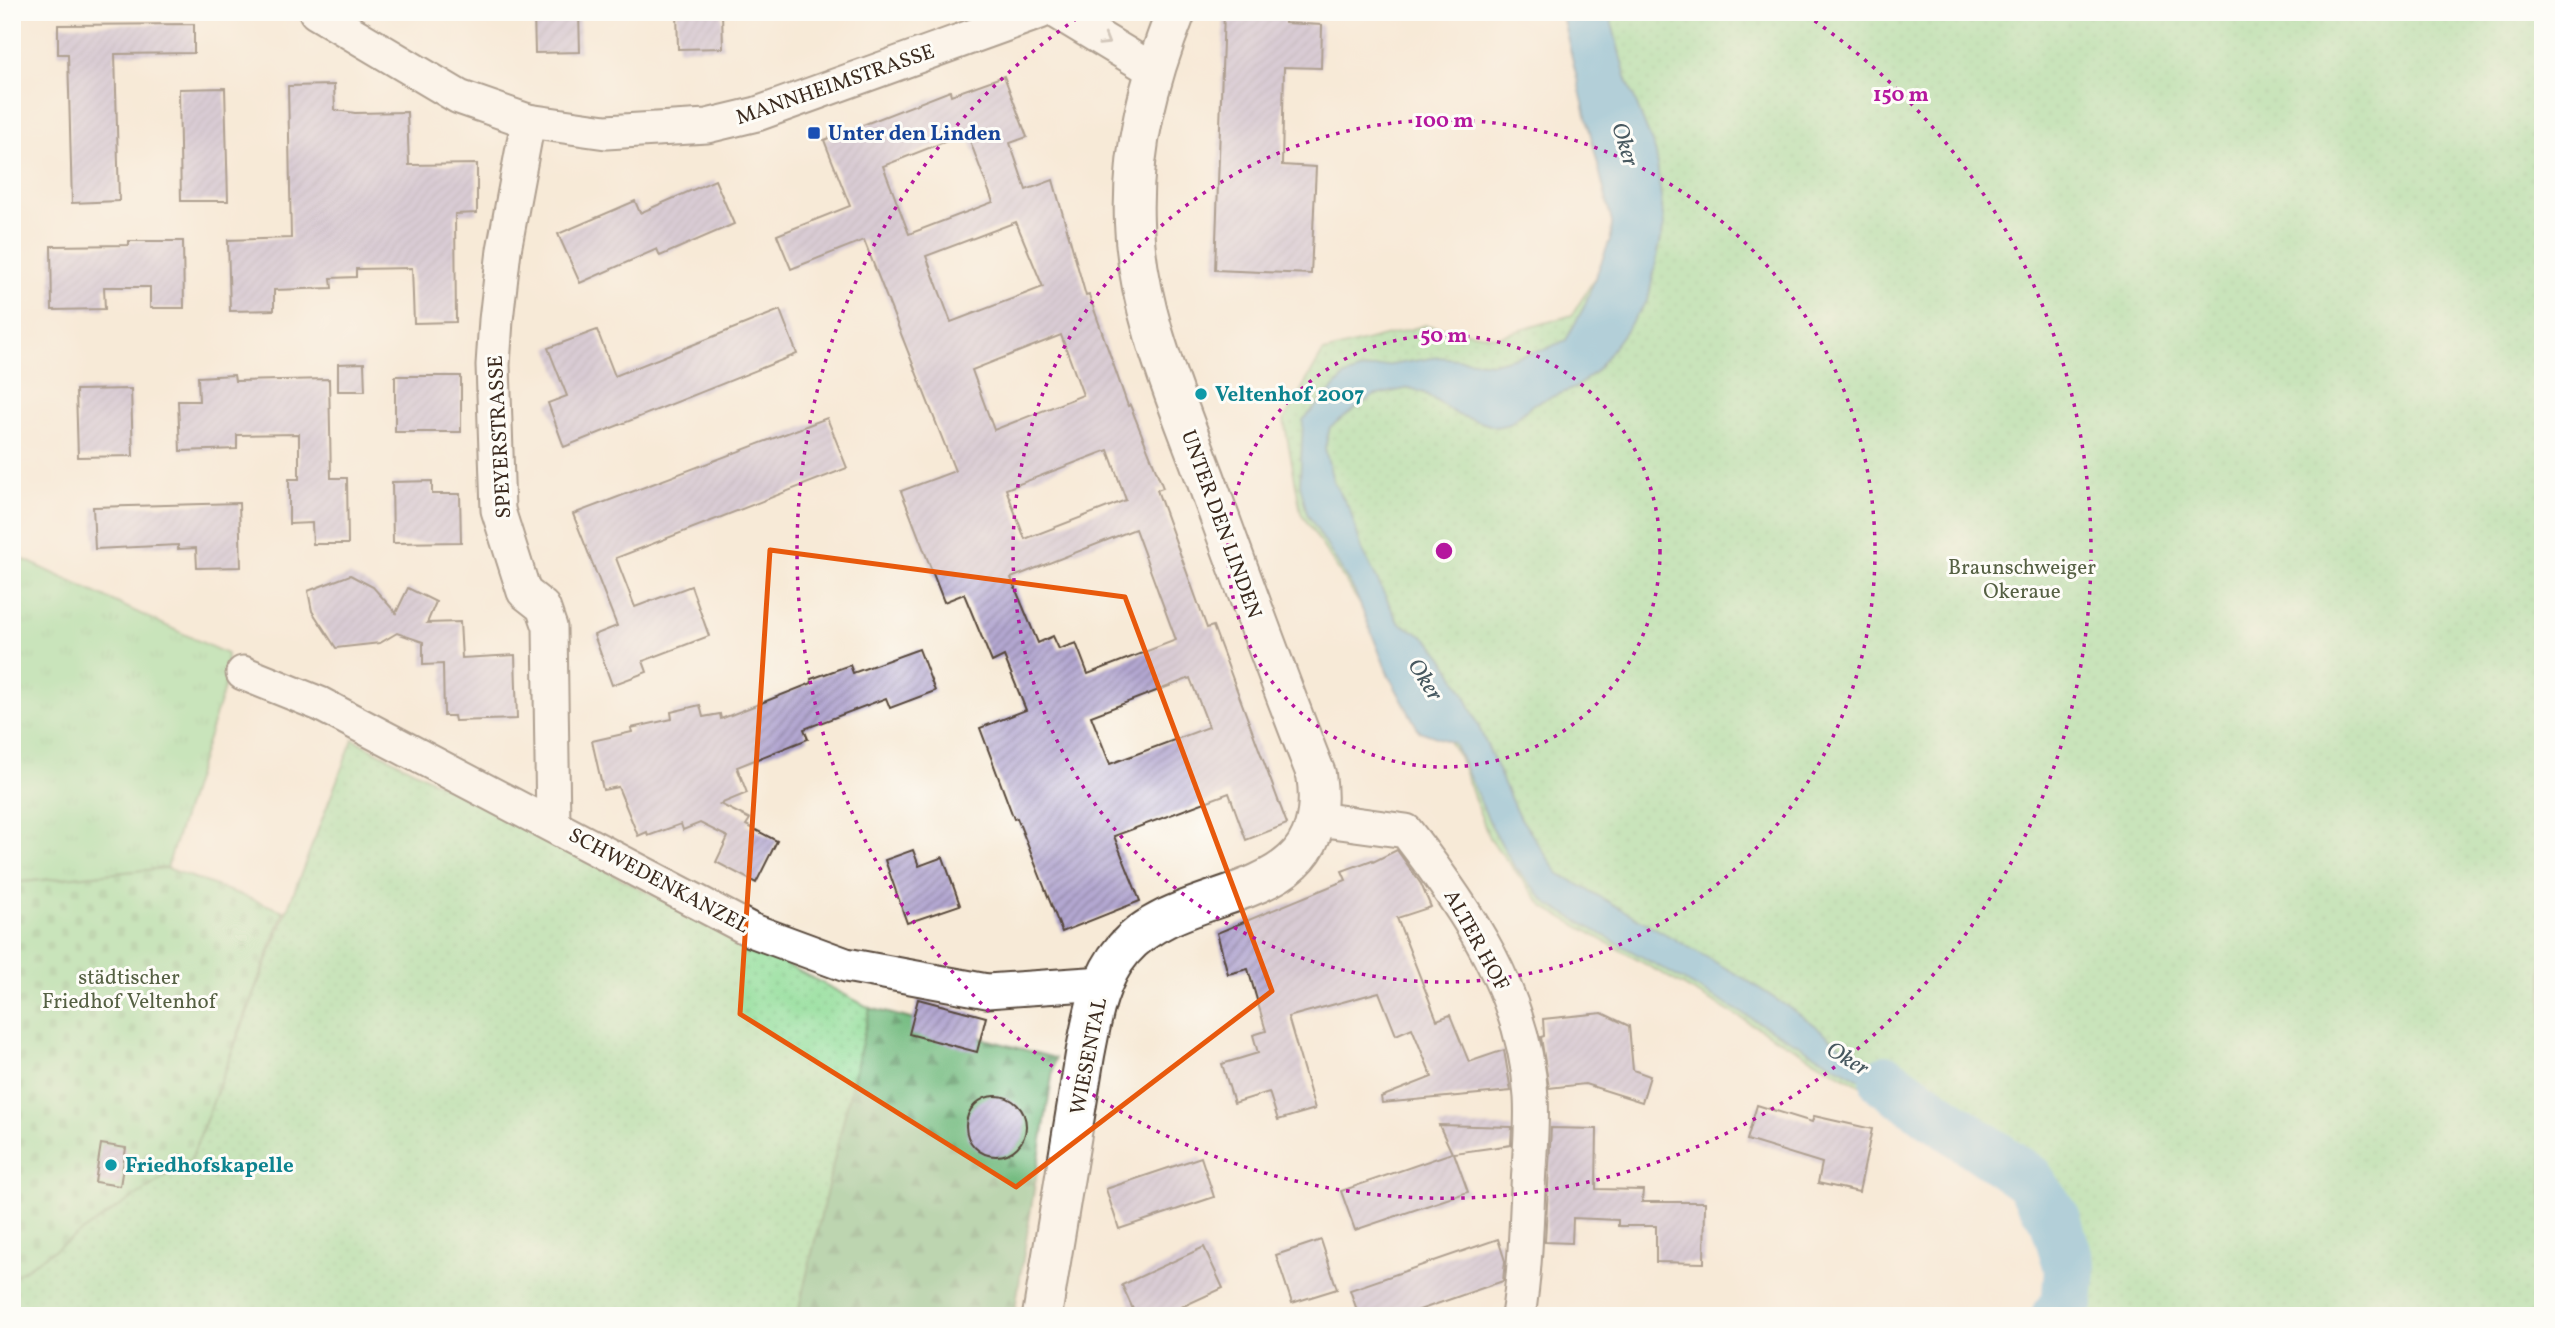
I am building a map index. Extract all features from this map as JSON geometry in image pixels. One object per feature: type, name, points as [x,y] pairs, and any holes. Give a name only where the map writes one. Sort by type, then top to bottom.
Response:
[{"type":"street","name":"MANNHEIMSTRASSE","points":[[316,12],[459,97],[528,121],[606,132],[707,126],[757,114],[1040,12]]},
{"type":"street","points":[[1057,12],[1153,70]]},
{"type":"street","name":"UNTER DEN LINDEN","points":[[1176,12],[1153,70],[1142,116],[1134,181],[1134,225],[1140,276],[1170,383],[1316,774],[1318,819],[1307,846],[1293,862]]},
{"type":"street","name":"SPEYERSTRASSE","points":[[528,121],[504,250],[496,320],[493,365],[498,510],[524,592],[543,607],[551,627],[553,825]]},
{"type":"street","name":"SCHWEDENKANZEL","points":[[243,673],[320,705],[751,930],[846,965],[987,990],[1103,983]]},
{"type":"street","name":"ALTER HOF","points":[[1318,819],[1406,831],[1464,910],[1483,941],[1508,996],[1520,1031],[1531,1098],[1524,1278],[1518,1316]]},
{"type":"street","name":"WIESENTAL","points":[[1042,1316],[1085,1055],[1103,983],[1124,949],[1138,937],[1179,914],[1263,882],[1293,862]]},
{"type":"highlighted area","points":[[770,550],[1125,597],[1272,991],[1016,1187],[740,1014]]},
{"type":"green space","name":"Braunschweiger Okeraue","points":[[1570,12],[2543,12],[2543,1316],[2047,1316],[2057,1304],[2050,1227],[1868,1090],[1544,907],[1489,838],[1459,757],[1301,513],[1284,420],[1323,352],[1426,325],[1497,337],[1572,315],[1627,226]]},
{"type":"green space","points":[[12,554],[227,654],[225,685],[167,868],[12,883]]},
{"type":"green space","points":[[353,739],[870,1008],[797,1316],[12,1316],[12,1278],[191,1159]]},
{"type":"green space","name":"städtischer Friedhof Veltenhof","points":[[167,868],[284,911],[191,1160],[12,1278],[12,883]]},
{"type":"green space","points":[[870,1008],[1055,1058],[1014,1316],[797,1316]]},
{"type":"water","points":[[1561,12],[1609,12],[1626,77],[1656,153],[1664,225],[1648,300],[1596,371],[1575,388],[1533,404],[1510,424],[1496,427],[1458,415],[1424,393],[1410,388],[1373,396],[1330,427],[1325,448],[1333,481],[1350,510],[1362,549],[1398,622],[1428,639],[1443,657],[1463,691],[1516,811],[1558,873],[1745,979],[1811,1022],[1852,1055],[2028,1179],[1870,1085],[1548,904],[1514,866],[1491,825],[1454,743],[1419,731],[1389,676],[1355,592],[1307,513],[1300,484],[1303,420],[1345,376],[1361,370],[1438,357],[1493,363],[1546,349],[1566,340],[1584,307],[1611,237],[1612,223]]},
{"type":"building","points":[[534,12],[579,12],[580,52],[535,53]]},
{"type":"building","points":[[677,12],[722,12],[723,48],[678,49]]},
{"type":"building","points":[[1224,12],[1285,12],[1285,23],[1322,25],[1321,68],[1284,67],[1282,165],[1316,167],[1311,274],[1215,270]]},
{"type":"building","points":[[194,24],[194,53],[115,54],[119,201],[72,203],[68,54],[58,54],[58,25]]},
{"type":"building","points":[[1004,76],[1027,137],[1010,143],[1026,190],[1053,180],[1086,296],[1089,295],[1128,406],[1130,405],[1163,488],[1157,490],[1207,628],[1213,626],[1287,824],[1246,840],[1229,793],[1114,836],[1140,901],[1062,932],[1017,818],[1014,819],[980,728],[1026,710],[1004,656],[992,662],[964,594],[944,602],[901,491],[955,471],[864,240],[791,269],[777,235],[850,206],[824,140],[950,91],[951,95]],"holes":[[[967,133],[993,202],[909,234],[883,166]],[[1016,222],[1043,287],[951,322],[926,256]],[[1061,335],[1083,395],[994,430],[972,370]],[[1108,450],[1126,500],[1025,539],[1006,489]],[[1135,529],[1176,640],[1088,674],[1076,643],[1059,649],[1053,636],[1038,643],[1011,578]],[[1190,678],[1209,727],[1110,764],[1091,716]]]},
{"type":"building","points":[[334,85],[335,110],[355,113],[407,112],[409,165],[477,164],[477,213],[455,214],[456,322],[414,323],[412,268],[356,269],[356,277],[331,278],[332,288],[274,290],[274,310],[230,311],[228,240],[291,238],[288,86]]},
{"type":"building","points":[[225,88],[228,201],[181,201],[179,89]]},
{"type":"building","points":[[715,180],[734,224],[660,256],[657,249],[580,283],[558,234],[635,201],[640,213]]},
{"type":"building","points":[[129,241],[183,241],[184,308],[150,308],[150,287],[104,287],[105,309],[52,310],[51,246],[129,245]]},
{"type":"building","points":[[780,310],[797,354],[564,447],[548,403],[567,396],[548,348],[597,330],[615,376]]},
{"type":"building","points":[[364,363],[365,391],[338,391],[338,364]]},
{"type":"building","points":[[234,375],[235,381],[329,379],[331,478],[347,478],[348,544],[313,544],[312,523],[289,524],[289,479],[299,479],[299,434],[237,435],[237,449],[180,451],[178,401],[199,401],[198,377]]},
{"type":"building","points":[[395,376],[461,376],[461,432],[395,432]]},
{"type":"building","points":[[131,389],[133,456],[78,457],[76,390]]},
{"type":"building","points":[[827,418],[847,468],[616,558],[635,607],[691,586],[709,636],[643,661],[647,672],[612,685],[594,635],[617,626],[573,514]]},
{"type":"building","points":[[432,481],[432,494],[460,494],[461,542],[393,543],[392,482]]},
{"type":"building","points":[[239,503],[241,567],[197,568],[196,548],[178,549],[178,545],[95,549],[93,507]]},
{"type":"building","points":[[350,575],[373,587],[396,613],[408,588],[436,602],[427,623],[460,622],[462,658],[515,655],[517,719],[455,721],[454,716],[444,716],[443,664],[423,665],[423,642],[397,633],[380,643],[336,648],[312,611],[308,591]]},
{"type":"building","points":[[919,649],[935,691],[890,708],[886,698],[804,729],[808,739],[737,767],[747,793],[720,804],[750,819],[746,825],[777,841],[756,883],[716,862],[728,837],[700,823],[683,830],[681,824],[648,836],[647,832],[638,836],[618,787],[603,790],[592,741],[632,732],[631,728],[672,719],[671,712],[700,705],[703,717],[720,714],[721,719],[812,683],[811,679],[850,665],[853,673]]},
{"type":"building","points":[[913,850],[919,866],[943,857],[960,905],[907,923],[885,860]]},
{"type":"building","points":[[1397,850],[1421,884],[1431,907],[1397,918],[1437,1020],[1450,1015],[1469,1062],[1504,1050],[1511,1091],[1382,1103],[1381,1097],[1432,1077],[1412,1028],[1396,1035],[1379,992],[1288,1017],[1315,1109],[1278,1120],[1269,1092],[1234,1103],[1222,1064],[1258,1053],[1253,1035],[1266,1031],[1248,969],[1228,974],[1217,933],[1346,880],[1342,871],[1372,860],[1373,862]]},
{"type":"building","points":[[918,999],[986,1017],[977,1052],[909,1034]]},
{"type":"building","points":[[1602,1013],[1629,1026],[1633,1070],[1650,1076],[1642,1102],[1585,1084],[1549,1088],[1541,1037],[1544,1036],[1543,1019]]},
{"type":"building","points":[[996,1096],[1013,1101],[1021,1109],[1026,1126],[1021,1143],[1013,1151],[996,1156],[979,1151],[971,1143],[966,1126],[971,1109],[979,1101]]},
{"type":"building","points":[[1757,1105],[1812,1122],[1814,1116],[1872,1129],[1859,1192],[1818,1183],[1822,1163],[1747,1140]]},
{"type":"building","points":[[1439,1125],[1512,1127],[1511,1145],[1454,1153],[1468,1192],[1355,1230],[1341,1191],[1452,1153]]},
{"type":"building","points":[[1551,1128],[1597,1129],[1596,1189],[1643,1190],[1642,1202],[1705,1202],[1704,1263],[1656,1262],[1656,1226],[1618,1226],[1618,1220],[1573,1218],[1572,1243],[1545,1242]]},
{"type":"building","name":"Friedhofskapelle","points":[[101,1144],[126,1148],[120,1186],[95,1182]]},
{"type":"building","points":[[1201,1157],[1214,1197],[1119,1229],[1106,1189]]},
{"type":"building","points":[[1498,1239],[1505,1261],[1503,1281],[1402,1316],[1393,1316],[1391,1309],[1372,1316],[1359,1316],[1350,1290]]},
{"type":"building","points":[[1321,1240],[1337,1289],[1292,1303],[1276,1255]]},
{"type":"building","points":[[1204,1247],[1223,1288],[1162,1316],[1136,1316],[1122,1285]]},
{"type":"waterway","name":"Oker","points":[[1886,1081],[2028,1179],[2055,1219],[2070,1268],[2067,1305],[2057,1316]]},
{"type":"place","name":"Unter den Linden","points":[[814,133]]},
{"type":"place","name":"Veltenhof 2007","points":[[1201,394]]},
{"type":"place","name":"Friedhofskapelle","points":[[111,1165]]}]
